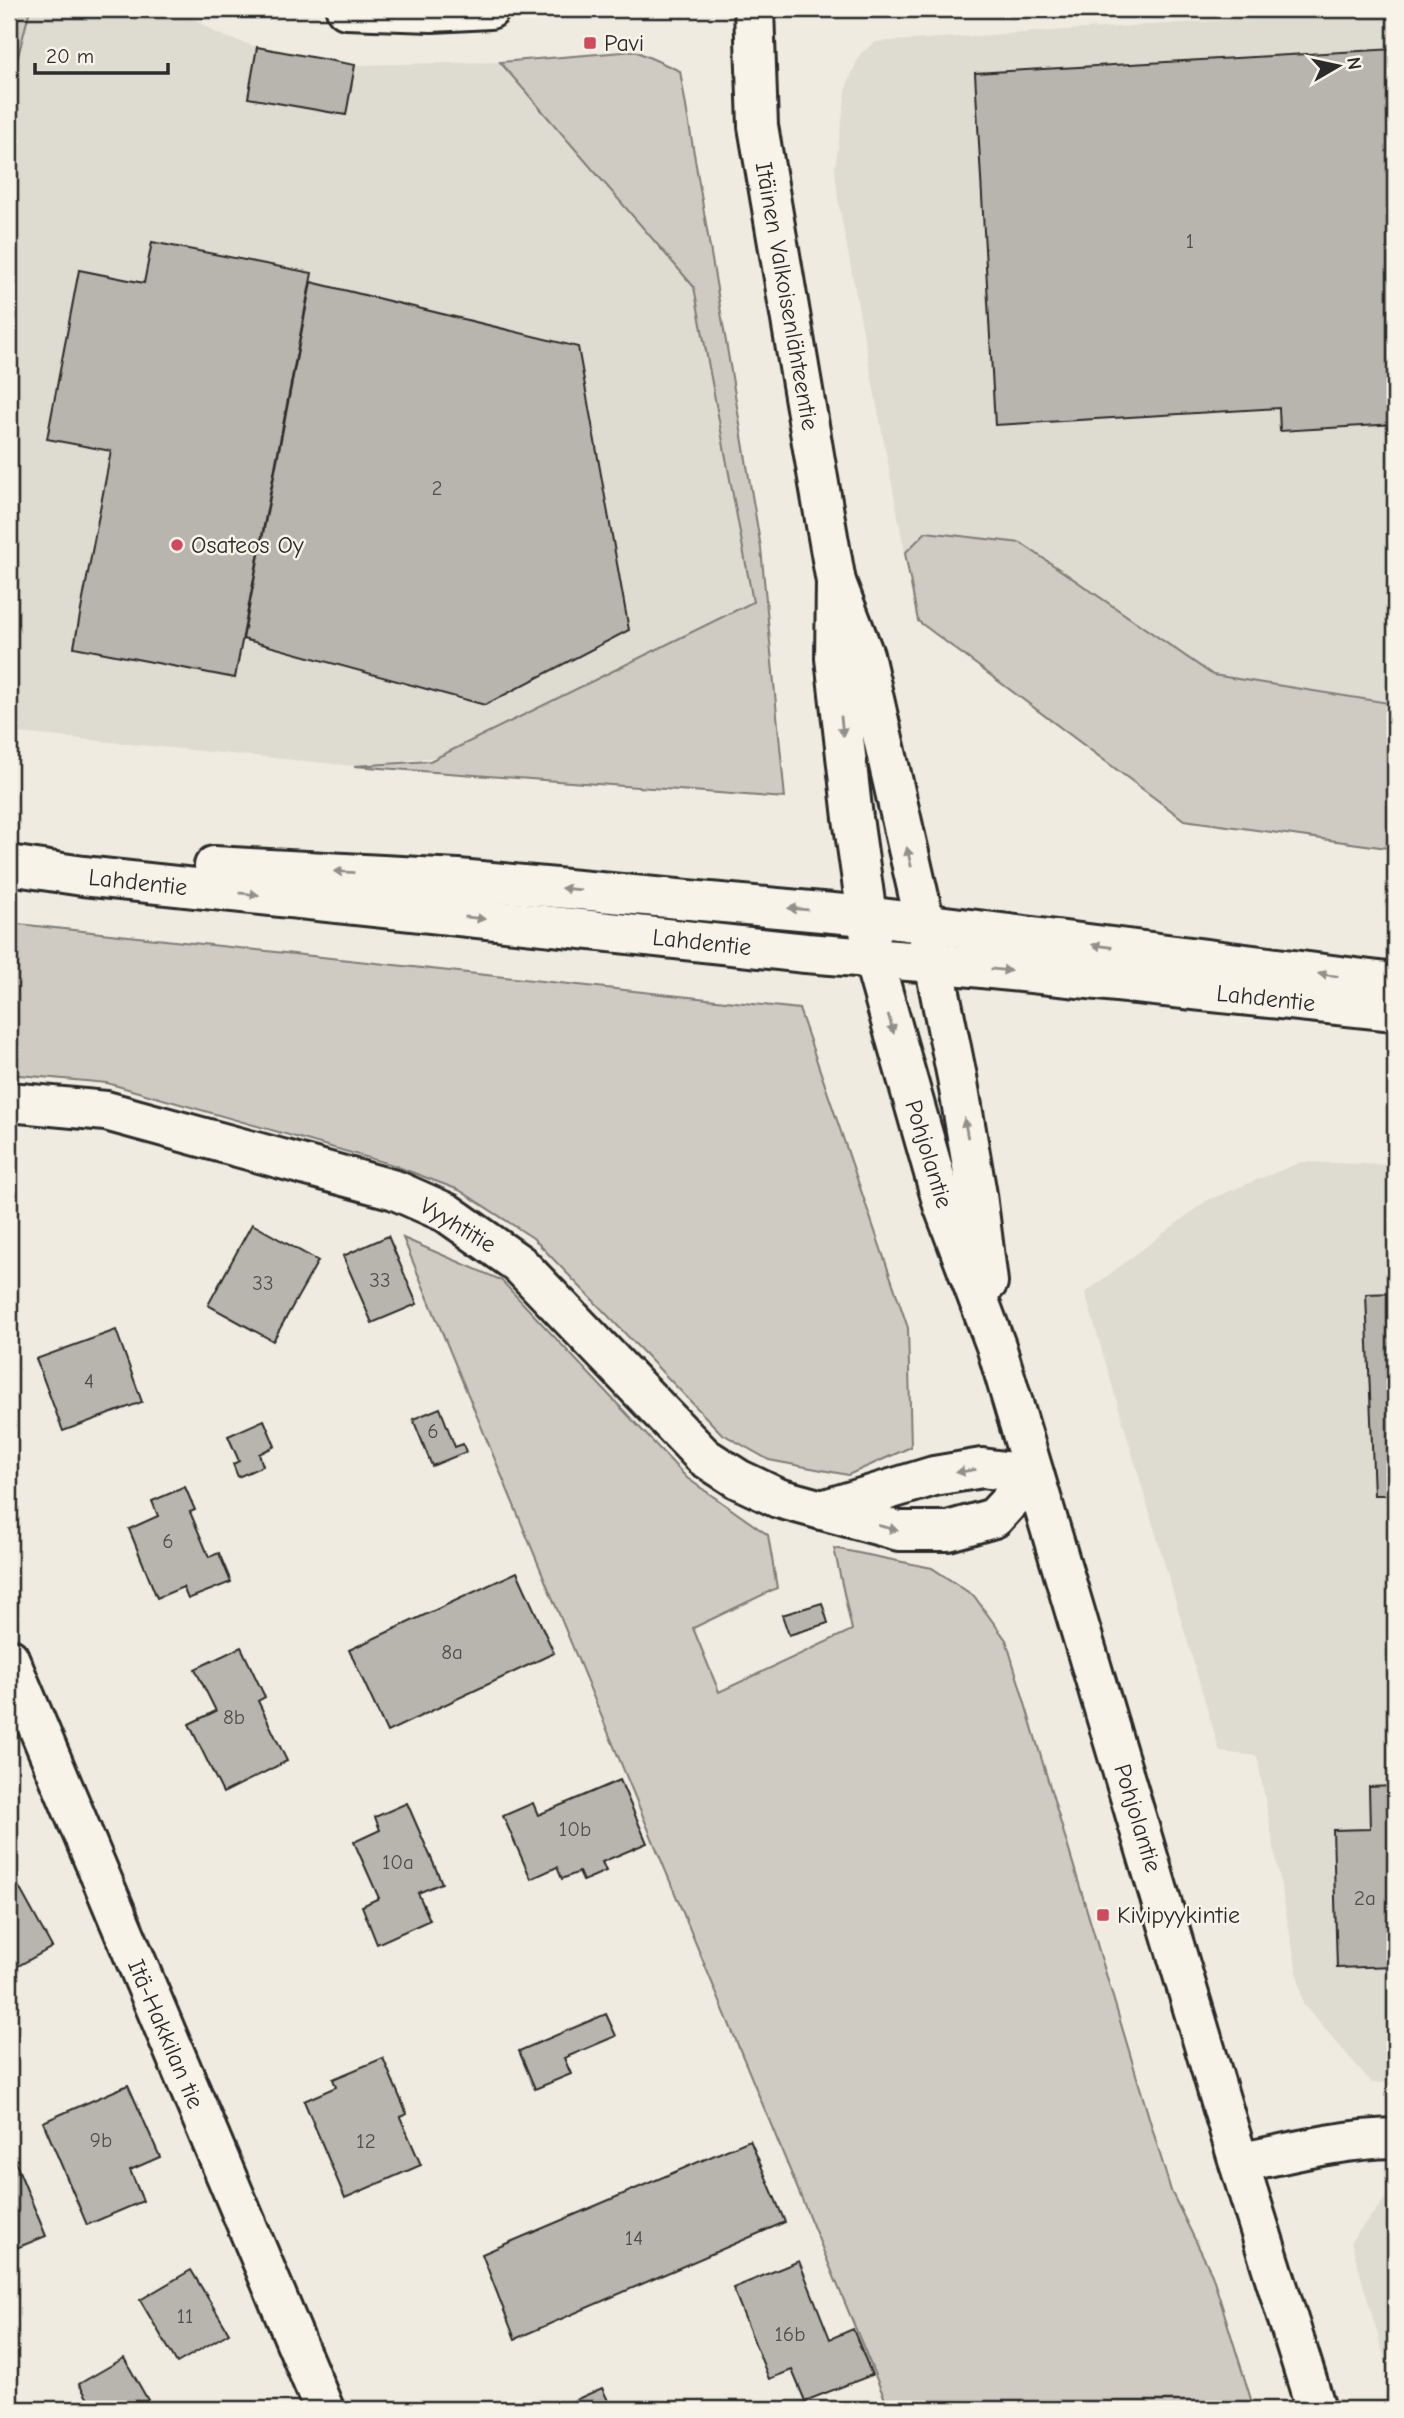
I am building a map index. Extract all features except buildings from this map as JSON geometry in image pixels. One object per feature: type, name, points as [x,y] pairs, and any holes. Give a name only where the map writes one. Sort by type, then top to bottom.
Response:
[{"type":"street","points":[[346,9],[432,12],[490,9]]},
{"type":"street","name":"Itäinen Valkoisenlähteentie","points":[[754,9],[758,126],[836,582],[835,658],[873,958]]},
{"type":"street","name":"Itäinen Valkoisenlähteentie","points":[[836,582],[864,655],[934,963]]},
{"type":"street","name":"Lahdentie","points":[[9,856],[458,879],[866,916],[1395,983]]},
{"type":"street","name":"Lahdentie","points":[[9,865],[97,878],[793,952],[934,963],[1395,1011]]},
{"type":"street","name":"Pohjolantie","points":[[873,958],[943,1205],[996,1346],[1239,2163],[1316,2409]]},
{"type":"street","name":"Pohjolantie","points":[[934,963],[977,1195],[996,1346]]},
{"type":"street","name":"Vyyhtitie","points":[[9,1102],[106,1111],[395,1190],[447,1213],[519,1264],[704,1457],[738,1479],[778,1498],[899,1531],[948,1531],[995,1518],[1034,1475]]},
{"type":"street","points":[[821,1510],[934,1476],[982,1468],[1034,1475]]},
{"type":"street","name":"Itä-Hakkilan tie","points":[[9,1658],[324,2409]]},
{"type":"street","points":[[1239,2163],[1358,2139],[1395,2138]]},
{"type":"shaded area","points":[[9,9],[178,9],[218,34],[257,47],[248,98],[346,115],[355,65],[500,62],[694,287],[753,602],[437,757],[354,766],[9,732]]},
{"type":"shaded area","points":[[9,9],[30,9],[9,92]]},
{"type":"shaded area","points":[[1395,10],[1395,704],[1213,675],[1021,543],[926,532],[905,553],[838,200],[835,168],[847,85],[860,54],[875,42]]},
{"type":"shaded area","points":[[635,51],[680,71],[761,548],[785,798],[354,766],[430,761],[753,602],[694,287],[500,62]]},
{"type":"shaded area","points":[[926,532],[1021,543],[1213,675],[1395,704],[1395,849],[1184,820],[918,621],[905,553]]},
{"type":"shaded area","points":[[9,923],[799,1009],[908,1328],[911,1447],[848,1475],[769,1460],[721,1433],[533,1238],[459,1190],[390,1164],[107,1083],[9,1074]]},
{"type":"shaded area","points":[[1301,1162],[1395,1165],[1395,2082],[1372,2083],[1303,2004],[1257,1756],[1220,1752],[1085,1293],[1206,1201]]},
{"type":"shaded area","points":[[403,1238],[501,1280],[687,1478],[768,1535],[777,1588],[693,1628],[719,1692],[852,1630],[834,1548],[932,1568],[974,1596],[1006,1640],[1171,2191],[1212,2274],[1254,2409],[889,2409]]},
{"type":"shaded area","points":[[1395,2189],[1395,2396],[1351,2241]]},
{"type":"place","name":"Pavi","points":[[590,43]]},
{"type":"place","name":"Osateos Oy","points":[[177,545]]},
{"type":"place","name":"Kivipyykintie","points":[[1103,1915]]}]
